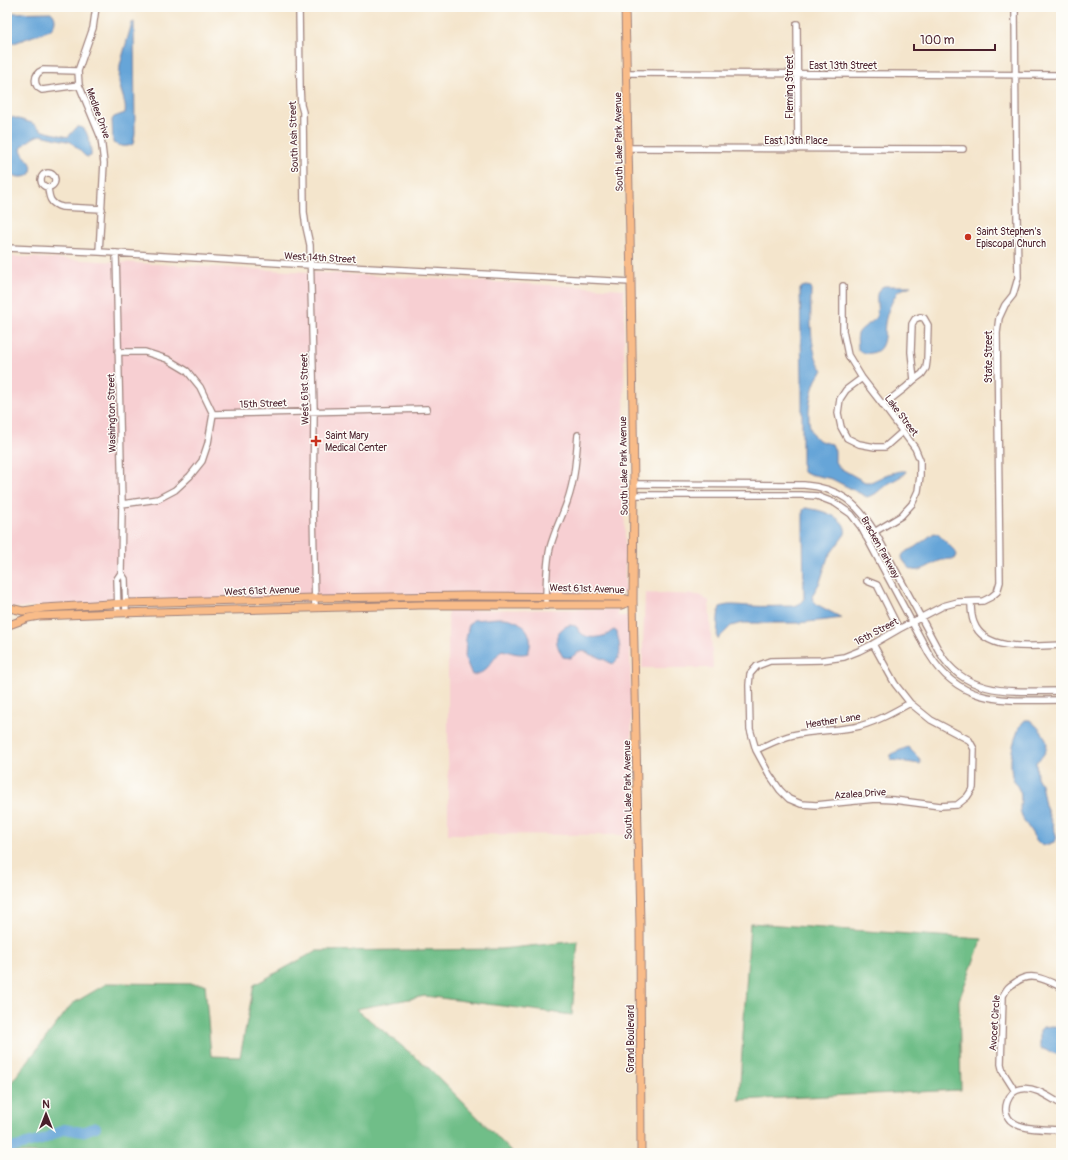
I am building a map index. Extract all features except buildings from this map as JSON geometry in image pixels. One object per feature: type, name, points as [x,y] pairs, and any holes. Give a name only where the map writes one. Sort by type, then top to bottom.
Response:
[{"type":"main road","name":"South Lake Park Avenue","points":[[625,7],[634,484],[633,601],[640,924]]},
{"type":"main road","name":"West 61st Avenue","points":[[8,606],[23,611],[126,603],[315,598],[546,596],[620,597],[633,601]]},
{"type":"main road","name":"West 61st Avenue","points":[[8,625],[39,616],[420,605],[621,605],[633,601]]},
{"type":"main road","points":[[8,606],[12,613],[12,617],[8,625]]},
{"type":"main road","name":"Grand Boulevard","points":[[640,924],[641,1153]]},
{"type":"street","name":"Medlee Drive","points":[[96,7],[93,28],[78,72],[79,85],[101,138],[104,163],[100,252]]},
{"type":"street","name":"South Ash Street","points":[[299,7],[300,88],[303,112],[304,212],[310,245],[310,265]]},
{"type":"street","name":"State Street","points":[[997,592],[1000,582],[996,333],[999,318],[1005,305],[1013,295],[1018,278],[1015,7]]},
{"type":"street","name":"Fleming Street","points":[[797,24],[799,74],[798,149]]},
{"type":"street","points":[[78,72],[39,71],[37,74],[36,84],[38,88],[42,90],[79,85]]},
{"type":"street","name":"East 13th Street","points":[[626,73],[1061,75]]},
{"type":"street","name":"East 13th Place","points":[[628,148],[964,149]]},
{"type":"street","points":[[48,187],[49,197],[56,206],[102,209]]},
{"type":"street","name":"West 14th Street","points":[[7,248],[631,282]]},
{"type":"street","name":"Washington Street","points":[[116,253],[122,504],[121,573],[117,579],[118,613]]},
{"type":"street","name":"West 61st Street","points":[[310,265],[314,411],[313,515],[315,608]]},
{"type":"street","name":"Lake Street","points":[[843,286],[843,331],[848,355],[862,378],[915,448],[920,460],[918,491],[912,504],[901,516],[866,537]]},
{"type":"street","points":[[883,405],[922,374],[926,368],[928,325],[924,318],[920,317],[912,324],[911,352],[914,380]]},
{"type":"street","points":[[118,352],[145,352],[167,359],[187,372],[200,387],[213,414],[208,443],[202,460],[190,476],[175,490],[158,499],[122,504]]},
{"type":"street","points":[[862,378],[846,390],[840,399],[838,413],[841,426],[847,438],[859,444],[875,447],[885,446],[902,432]]},
{"type":"street","name":"15th Street","points":[[213,414],[428,408]]},
{"type":"street","points":[[546,606],[546,586],[550,549],[574,478],[578,435]]},
{"type":"street","name":"Bracken Parkway","points":[[634,484],[804,485],[820,487],[840,495],[853,504],[864,515],[875,532],[943,658],[956,672],[969,681],[995,690],[1061,691]]},
{"type":"street","points":[[720,485],[720,495]]},
{"type":"street","name":"Bracken Parkway","points":[[634,495],[801,495],[818,496],[835,503],[851,514],[861,528],[929,654],[937,666],[952,681],[969,692],[1002,700],[1061,700]]},
{"type":"street","name":"Washington Street","points":[[121,573],[125,578],[126,613]]},
{"type":"street","points":[[867,581],[877,585],[899,629]]},
{"type":"street","name":"16th Street","points":[[756,750],[750,729],[749,685],[750,674],[757,666],[770,661],[822,660],[844,656],[859,651],[947,605],[958,602],[983,601],[997,592]]},
{"type":"street","points":[[971,602],[971,615],[974,625],[981,635],[992,642],[1008,646],[1061,646]]},
{"type":"street","points":[[873,644],[895,684],[910,703]]},
{"type":"street","name":"Heather Lane","points":[[756,750],[778,739],[794,735],[861,725],[883,718],[910,703]]},
{"type":"street","name":"Azalea Drive","points":[[756,750],[769,774],[780,790],[789,799],[801,804],[816,805],[874,799],[940,806],[957,805],[967,797],[974,788],[974,749],[969,740],[931,720],[910,703]]},
{"type":"street","name":"Avocet Circle","points":[[1015,1091],[1003,1072],[1001,1064],[1003,996],[1007,988],[1018,980],[1029,976],[1038,977],[1061,987]]},
{"type":"street","points":[[1061,1104],[1031,1089],[1021,1089],[1012,1092],[1007,1101],[1006,1113],[1010,1121],[1020,1126],[1061,1130]]},
{"type":"shaded area","name":"Saint Mary Medical Center","points":[[7,256],[624,289],[625,593],[7,608]]},
{"type":"shaded area","points":[[645,593],[699,595],[709,601],[713,668],[642,668]]},
{"type":"shaded area","points":[[618,609],[618,616],[628,616],[630,642],[634,835],[448,834],[448,610]]},
{"type":"green space","points":[[750,923],[982,939],[959,1000],[961,1090],[739,1100]]},
{"type":"green space","points":[[578,941],[572,1015],[425,996],[356,1009],[429,1068],[513,1153],[7,1153],[7,1088],[72,1004],[108,983],[205,984],[211,1056],[240,1057],[254,985],[316,951],[501,949]]},
{"type":"water","points":[[51,12],[55,21],[54,26],[50,30],[9,44],[7,13]]},
{"type":"water","points":[[134,22],[135,134],[133,144],[123,146],[113,143],[112,120],[114,117],[125,113],[125,105],[119,81],[120,65],[132,23]]},
{"type":"water","points":[[12,117],[32,123],[43,131],[68,137],[77,127],[80,127],[85,131],[88,138],[91,156],[85,156],[71,142],[41,135],[30,140],[21,149],[22,153],[31,163],[32,166],[30,175],[25,177],[14,176],[9,173],[7,125],[9,119]]},
{"type":"water","points":[[806,286],[811,287],[811,331],[818,363],[823,370],[816,380],[810,402],[809,419],[813,434],[817,439],[832,444],[835,451],[835,462],[840,468],[865,482],[871,482],[888,474],[906,471],[905,474],[886,485],[875,494],[867,497],[832,479],[804,473],[802,470],[800,289]]},
{"type":"water","points":[[884,286],[911,286],[898,291],[888,310],[884,340],[880,348],[875,352],[864,353],[858,350],[858,334],[876,317],[878,291]]},
{"type":"water","points":[[805,508],[831,515],[838,519],[845,528],[845,534],[828,557],[820,582],[812,596],[813,600],[818,605],[842,618],[798,623],[742,623],[731,626],[718,639],[718,618],[720,607],[731,605],[795,606],[804,600],[803,510]]},
{"type":"water","points":[[934,533],[938,534],[955,551],[957,555],[955,559],[941,560],[918,570],[910,568],[902,559],[904,553]]},
{"type":"water","points":[[498,618],[511,619],[523,625],[530,638],[530,648],[528,653],[518,654],[502,650],[482,672],[472,675],[465,658],[466,639],[469,624],[473,620]]},
{"type":"water","points":[[569,625],[576,626],[583,635],[589,637],[607,635],[614,630],[617,632],[620,645],[619,657],[613,664],[600,657],[584,652],[578,653],[571,658],[563,657],[558,648],[557,639],[560,631]]},
{"type":"water","points":[[1025,720],[1030,720],[1040,730],[1044,735],[1047,746],[1046,751],[1036,762],[1037,777],[1041,784],[1045,805],[1057,838],[1054,842],[1043,846],[1035,839],[1022,817],[1020,808],[1021,794],[1012,774],[1011,760],[1013,745],[1019,728]]},
{"type":"water","points":[[908,747],[920,759],[920,764],[892,760],[890,757],[891,754]]},
{"type":"water","points":[[1043,1027],[1061,1027],[1061,1056],[1040,1049],[1040,1030]]},
{"type":"waterway","points":[[7,1153],[11,1148],[42,1140],[64,1129],[82,1132],[96,1127]]},
{"type":"place","name":"Saint Stephen's Episcopal Church","points":[[968,237]]},
{"type":"place","name":"Saint Mary Medical Center","points":[[316,441]]}]
